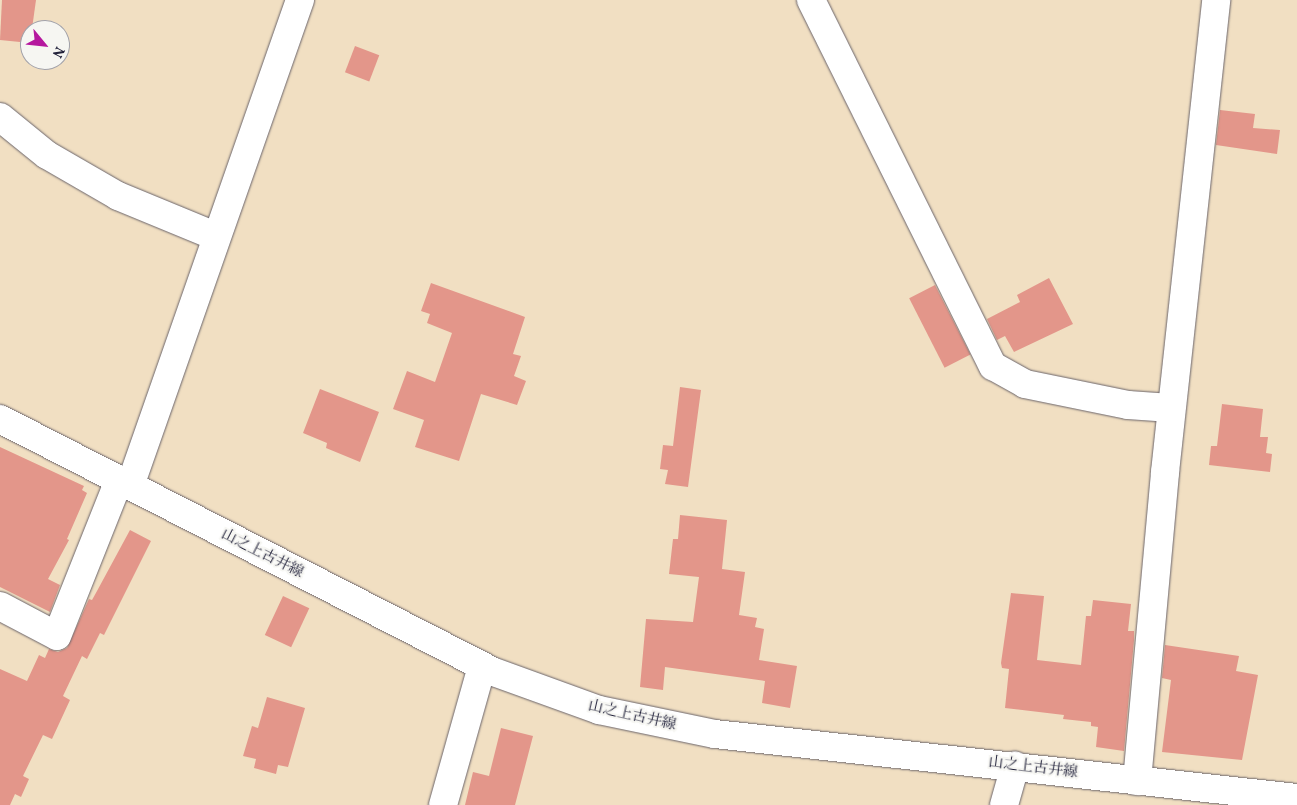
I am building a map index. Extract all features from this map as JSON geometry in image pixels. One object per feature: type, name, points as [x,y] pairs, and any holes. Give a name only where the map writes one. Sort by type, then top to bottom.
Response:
[{"type":"street","points":[[0,606],[58,636],[125,483],[300,0]]},
{"type":"street","points":[[811,0],[993,366],[1025,384],[1128,405],[1171,408]]},
{"type":"street","points":[[1137,781],[1171,408],[1216,0]]},
{"type":"street","points":[[0,117],[48,154],[118,196],[215,236]]},
{"type":"street","name":"山之上古井線","points":[[0,419],[482,666],[599,710],[715,734],[1297,798]]},
{"type":"street","points":[[443,805],[482,666]]},
{"type":"street","points":[[1004,805],[1015,766]]},
{"type":"building","points":[[2,0],[36,0],[33,20],[20,20],[20,42],[0,40]]},
{"type":"building","points":[[355,46],[379,55],[369,81],[345,72]]},
{"type":"building","points":[[1220,110],[1255,114],[1253,128],[1280,130],[1277,154],[1216,145]]},
{"type":"building","points":[[1049,278],[1073,324],[1014,352],[1005,336],[997,340],[987,319],[1020,302],[1017,295]]},
{"type":"building","points":[[431,283],[525,317],[513,354],[521,356],[514,376],[526,381],[517,405],[481,394],[459,461],[415,447],[424,420],[393,409],[407,371],[435,382],[452,333],[427,323],[430,314],[421,311]]},
{"type":"building","points":[[935,285],[970,354],[945,368],[909,298]]},
{"type":"building","points":[[680,387],[701,390],[688,487],[665,484],[668,470],[660,469],[663,445],[673,446]]},
{"type":"building","points":[[320,389],[379,412],[360,462],[326,448],[327,443],[303,433]]},
{"type":"building","points":[[1222,404],[1263,409],[1260,437],[1268,437],[1266,453],[1272,454],[1270,472],[1209,465],[1211,446],[1217,446]]},
{"type":"building","points":[[0,447],[84,486],[82,490],[87,493],[67,539],[69,540],[48,579],[60,585],[50,612],[0,587]]},
{"type":"building","points":[[680,515],[727,520],[722,569],[745,572],[739,615],[757,618],[755,627],[764,629],[759,660],[797,666],[790,708],[762,703],[765,681],[665,667],[663,690],[640,687],[646,619],[693,622],[699,577],[669,574],[673,539],[678,539]]},
{"type":"building","points":[[130,530],[151,541],[104,635],[100,633],[87,659],[82,656],[63,696],[70,700],[52,739],[43,735],[23,776],[29,779],[21,797],[15,794],[10,805],[0,805],[0,669],[27,681],[39,655],[45,658],[49,649],[58,652],[67,648],[89,599],[92,600]]},
{"type":"building","points":[[1011,593],[1044,596],[1037,660],[1081,665],[1086,616],[1091,616],[1093,600],[1131,604],[1128,631],[1134,631],[1134,640],[1124,751],[1096,747],[1098,727],[1091,726],[1091,722],[1063,719],[1064,715],[1005,708],[1009,669],[1002,668],[1001,663]]},
{"type":"building","points":[[283,596],[309,608],[291,647],[265,635]]},
{"type":"building","points":[[1165,645],[1239,656],[1236,671],[1258,675],[1242,760],[1162,752],[1171,680],[1162,678]]},
{"type":"building","points":[[267,697],[305,708],[288,767],[278,765],[276,774],[254,768],[256,759],[243,756],[252,726],[258,728]]},
{"type":"building","points":[[501,728],[533,736],[515,805],[465,805],[473,772],[489,776]]}]
